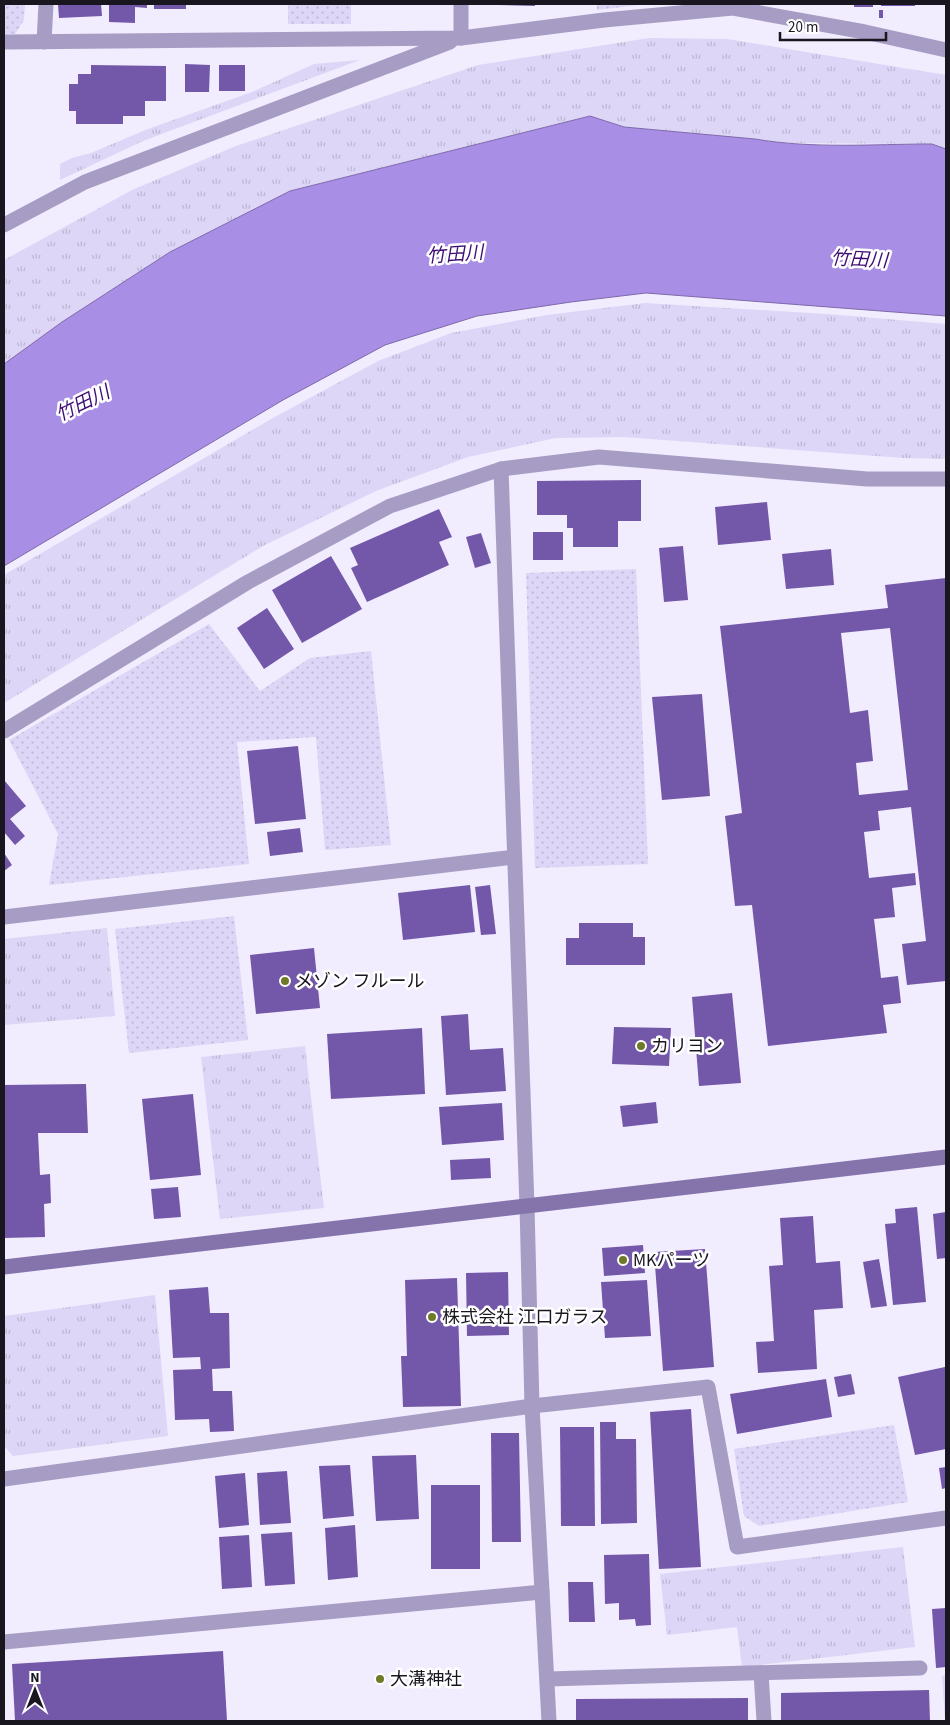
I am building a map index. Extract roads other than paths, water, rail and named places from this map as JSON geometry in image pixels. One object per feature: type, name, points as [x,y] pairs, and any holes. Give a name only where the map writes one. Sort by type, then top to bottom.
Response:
[{"type":"street","points":[[44,42],[46,4]]},
{"type":"street","points":[[461,4],[461,38]]},
{"type":"street","points":[[4,42],[461,38],[733,6],[946,50]]},
{"type":"street","points":[[4,225],[85,182],[461,38]]},
{"type":"street","points":[[4,731],[248,582],[390,506],[501,469],[599,457],[867,479],[946,479]]},
{"type":"street","points":[[501,469],[527,1206],[532,1406],[549,1721]]},
{"type":"street","points":[[4,917],[514,857]]},
{"type":"street","points":[[4,1267],[946,1157]]},
{"type":"street","points":[[4,1479],[532,1406],[708,1387],[737,1547],[946,1518]]},
{"type":"street","points":[[4,1642],[542,1592]]},
{"type":"street","points":[[548,1679],[920,1668]]},
{"type":"street","points":[[761,1673],[764,1721]]},
{"type":"water","name":"竹田川","points":[[590,116],[624,127],[777,142],[821,145],[932,144],[946,149],[946,316],[646,293],[477,316],[385,345],[283,400],[4,566],[4,364],[62,322],[170,252],[290,191]]},
{"type":"place","name":"メゾン フルール","points":[[285,981]]},
{"type":"place","name":"カリヨン","points":[[641,1046]]},
{"type":"place","name":"MKパーツ","points":[[623,1260]]},
{"type":"place","name":"株式会社 江口ガラス","points":[[432,1317]]},
{"type":"place","name":"大溝神社","points":[[380,1679]]}]
